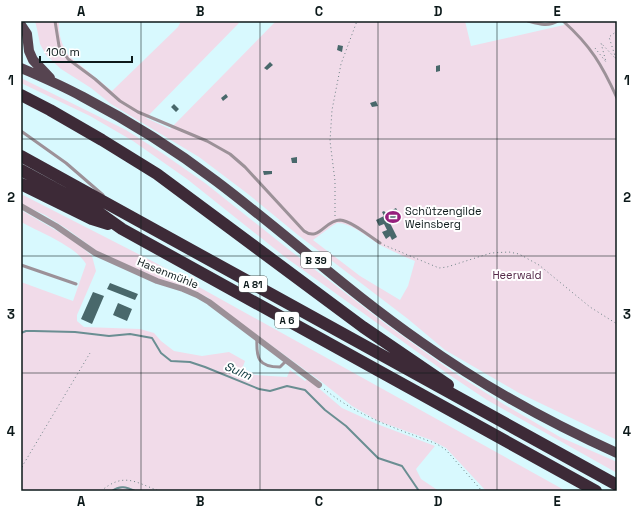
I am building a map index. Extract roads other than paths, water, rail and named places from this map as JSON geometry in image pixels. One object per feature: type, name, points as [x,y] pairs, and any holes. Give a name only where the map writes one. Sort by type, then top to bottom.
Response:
[{"type":"highway","points":[[21,95],[102,140],[157,174],[357,323],[436,376],[485,412],[617,485]]},
{"type":"highway","name":"A 81","points":[[21,156],[485,412]]},
{"type":"highway","points":[[21,170],[98,212],[122,229]]},
{"type":"highway","name":"A 6","points":[[21,184],[92,219],[122,229],[596,491]]},
{"type":"main road","points":[[21,26],[21,38]]},
{"type":"main road","points":[[21,26],[27,34],[29,51],[37,67],[56,84]]},
{"type":"main road","points":[[21,62],[25,60],[29,51]]},
{"type":"main road","name":"B 39","points":[[21,68],[103,108],[183,158],[253,209],[377,310],[420,342],[473,377],[534,413],[617,453]]},
{"type":"street","name":"Hasenmühle","points":[[21,206],[56,226],[95,252],[157,281],[197,294],[258,338],[319,385]]},
{"type":"lane","points":[[55,21],[56,38],[62,53],[68,60],[95,79],[120,102],[138,112],[208,142],[230,154],[245,166],[307,233],[314,234],[335,220],[340,220],[350,223],[380,243]]},
{"type":"lane","points":[[528,21],[542,25],[551,25],[558,21]]},
{"type":"lane","points":[[563,21],[588,46],[603,68],[617,98]]},
{"type":"lane","points":[[21,131],[66,163],[122,212]]},
{"type":"lane","points":[[21,265],[76,284]]},
{"type":"lane","points":[[258,338],[257,350],[259,359],[263,364],[269,367],[280,366],[287,360]]},
{"type":"waterway","name":"Sulm","points":[[21,333],[26,331],[75,332],[109,336],[130,334],[152,338],[161,353],[171,361],[190,362],[259,389],[270,391],[287,386],[305,390],[325,410],[346,426],[378,458],[402,466],[419,491]]},
{"type":"waterway","points":[[112,491],[123,487],[135,491]]},
{"type":"place","name":"Schützengilde Weinsberg","points":[[393,217]]},
{"type":"park label","name":"Heerwald","points":[[517,275]]}]
